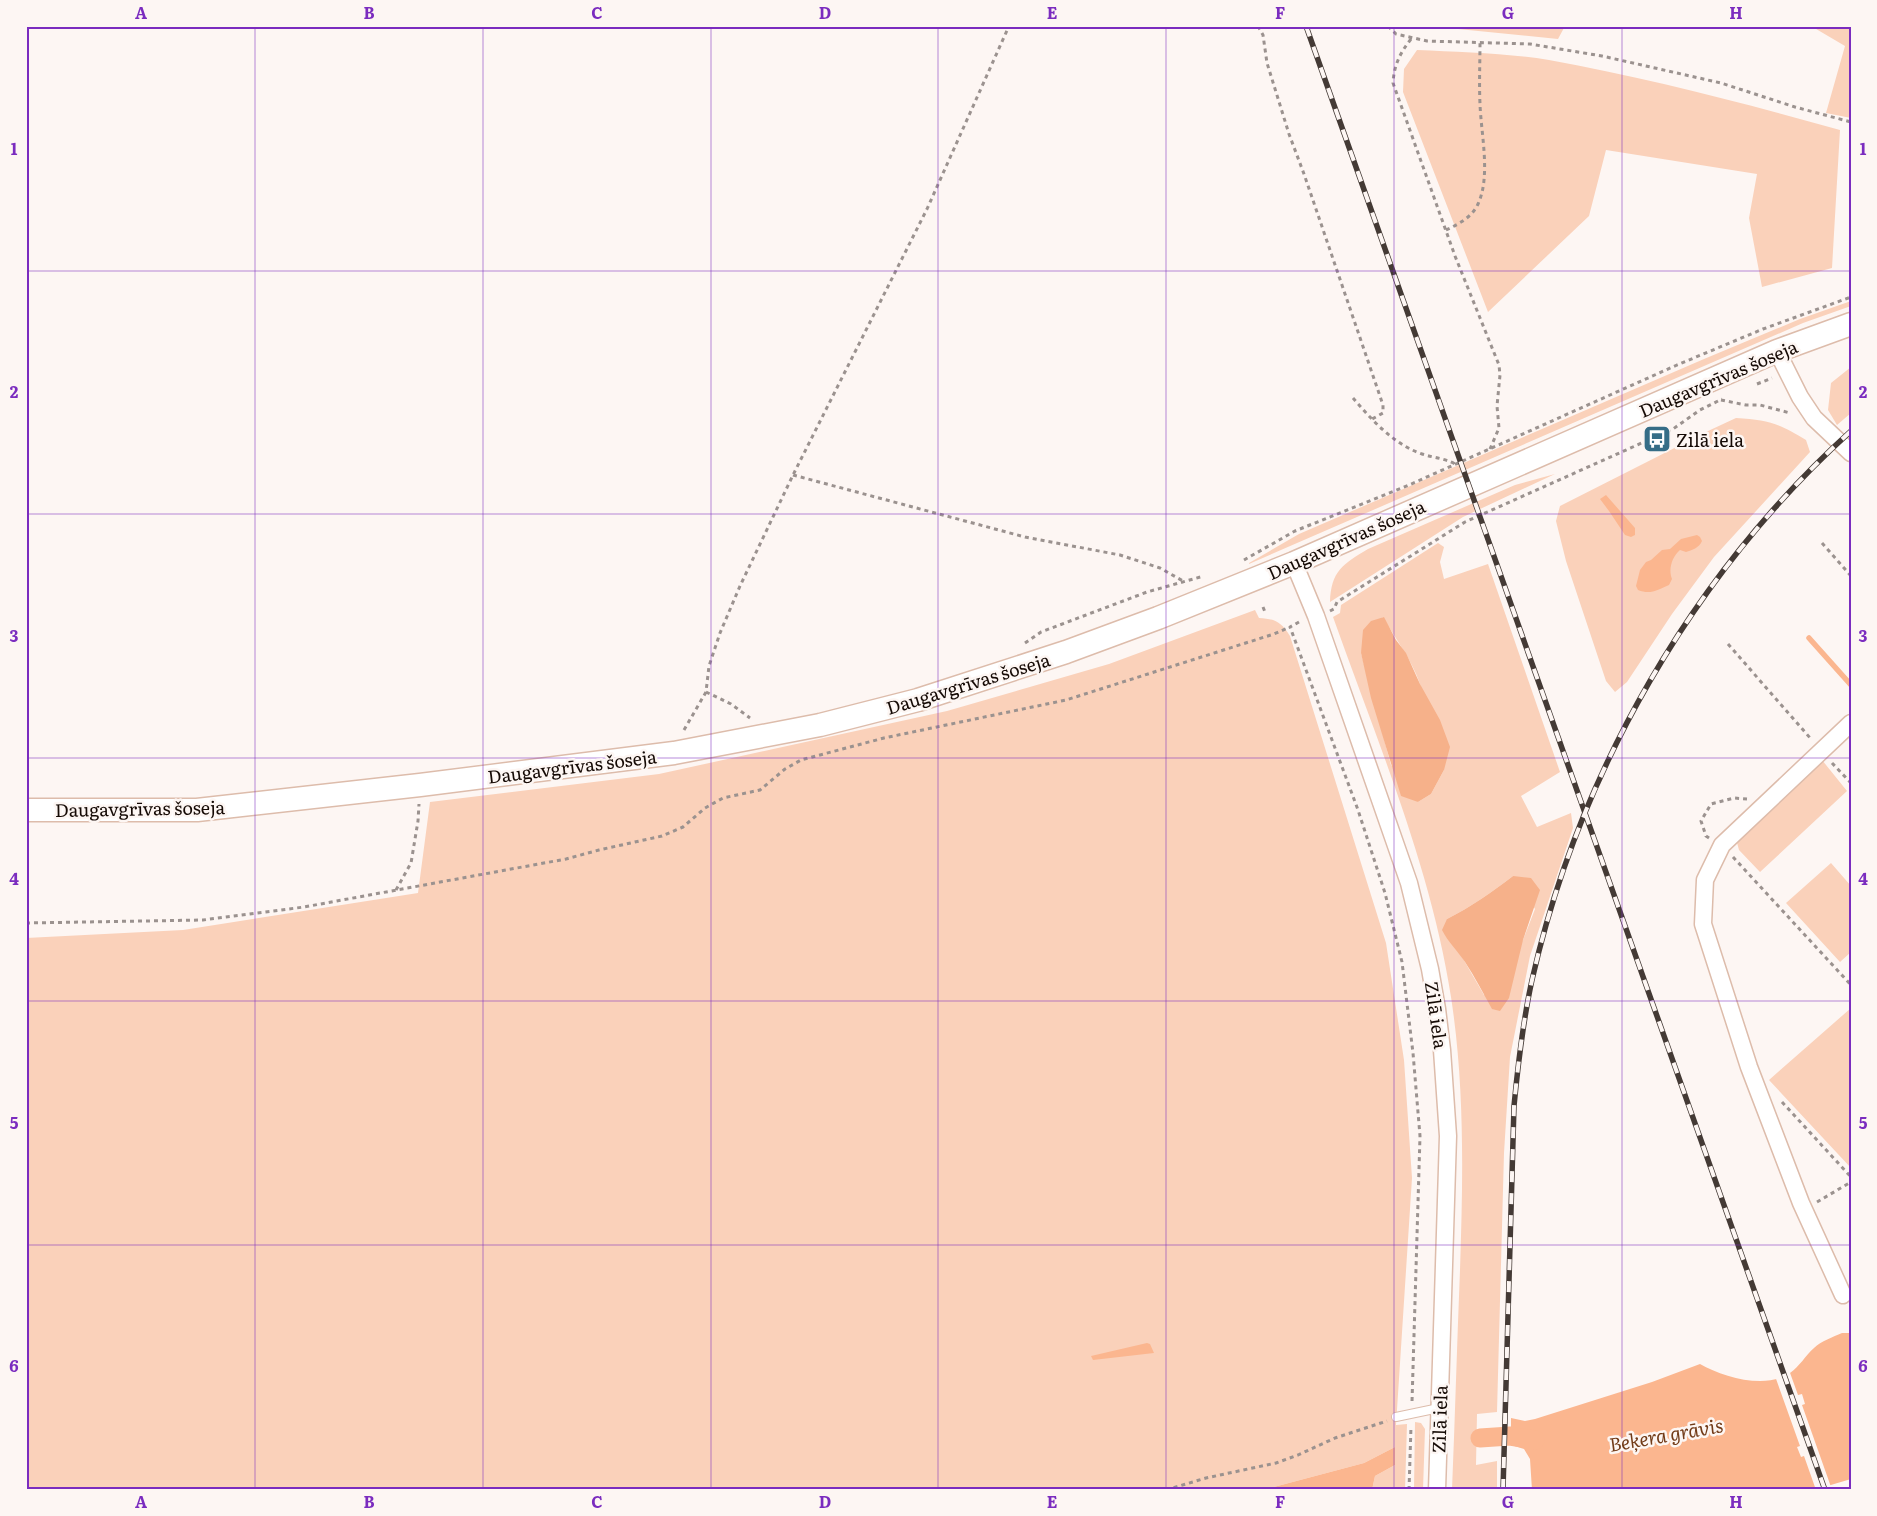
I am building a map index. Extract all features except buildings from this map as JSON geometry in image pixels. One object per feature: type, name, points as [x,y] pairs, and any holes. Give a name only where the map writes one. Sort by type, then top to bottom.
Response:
[{"type":"main road","name":"Daugavgrīvas šoseja","points":[[26,810],[197,810],[420,785],[674,753],[768,736],[872,712],[974,683],[1158,618],[1294,563],[1777,352],[1851,324]]},
{"type":"street","points":[[1777,352],[1814,418],[1851,452]]},
{"type":"street","name":"Zilā iela","points":[[1294,563],[1316,616],[1409,883],[1434,993],[1442,1050],[1448,1136],[1436,1490]]},
{"type":"street","points":[[1843,1295],[1800,1203],[1749,1067],[1703,924],[1705,880],[1722,845],[1851,723]]},
{"type":"lane","points":[[1396,1418],[1439,1408]]},
{"type":"path","points":[[674,753],[691,717],[706,692],[710,666],[720,633],[744,578],[793,475],[927,209],[1009,26]]},
{"type":"path","points":[[1258,26],[1263,35],[1267,63],[1289,134],[1383,405],[1383,413],[1372,419]]},
{"type":"path","points":[[1388,26],[1396,34],[1427,42],[1530,44],[1602,56],[1721,83],[1795,107],[1851,122]]},
{"type":"path","points":[[1411,39],[1396,62],[1393,83],[1446,230],[1495,353],[1500,376],[1498,395],[1499,428],[1490,449]]},
{"type":"path","points":[[1446,230],[1471,214],[1479,202],[1481,194],[1484,167],[1480,105],[1480,42]]},
{"type":"path","points":[[1241,561],[1295,531],[1456,464],[1728,343],[1851,297]]},
{"type":"path","points":[[1750,387],[1787,372]]},
{"type":"path","points":[[1330,612],[1334,609],[1337,602],[1465,522],[1673,429],[1700,410],[1728,396]]},
{"type":"path","points":[[1353,398],[1372,419],[1406,447],[1423,454],[1446,459],[1456,464]]},
{"type":"path","points":[[1721,400],[1746,406],[1760,405],[1785,410],[1802,418],[1814,418]]},
{"type":"path","points":[[793,475],[1025,537],[1120,555],[1160,568],[1184,582]]},
{"type":"path","points":[[1822,543],[1851,576]]},
{"type":"path","points":[[1024,644],[1040,632],[1148,592],[1208,575]]},
{"type":"path","points":[[1262,607],[1265,612]]},
{"type":"path","points":[[26,923],[203,920],[304,907],[566,859],[662,836],[683,827],[705,808],[723,798],[760,790],[785,769],[801,760],[884,738],[1066,700],[1274,634],[1299,622]]},
{"type":"path","points":[[1290,627],[1358,810],[1385,893],[1402,962],[1413,1053],[1420,1136],[1409,1490]]},
{"type":"path","points":[[1728,644],[1851,783]]},
{"type":"path","points":[[706,692],[741,711],[768,736]]},
{"type":"path","points":[[396,891],[411,863],[418,821],[420,785]]},
{"type":"path","points":[[1769,800],[1734,798],[1711,804],[1700,821],[1706,836],[1722,845],[1851,985]]},
{"type":"path","points":[[1781,1101],[1851,1177]]},
{"type":"path","points":[[1800,1203],[1820,1202],[1851,1182]]},
{"type":"path","points":[[1166,1490],[1206,1478],[1276,1463],[1335,1438],[1396,1418]]},
{"type":"shaded area","points":[[1428,26],[1565,26],[1558,39]]},
{"type":"shaded area","points":[[1811,26],[1851,26],[1851,118],[1826,113],[1845,46]]},
{"type":"shaded area","points":[[1417,50],[1500,54],[1549,60],[1695,92],[1840,130],[1832,268],[1762,287],[1749,218],[1757,174],[1606,150],[1589,216],[1488,312],[1403,92],[1404,69]]},
{"type":"shaded area","points":[[1851,301],[1851,306],[1803,323],[1249,564],[1299,534],[1704,359],[1800,319]]},
{"type":"shaded area","points":[[1851,367],[1851,413],[1837,425],[1828,410],[1831,383]]},
{"type":"shaded area","points":[[1736,418],[1765,421],[1780,426],[1806,440],[1810,452],[1714,557],[1672,614],[1627,682],[1615,692],[1606,681],[1566,561],[1556,521],[1560,506]]},
{"type":"shaded area","points":[[1555,474],[1463,517],[1330,602],[1333,583],[1340,570],[1345,564],[1368,549],[1515,485]]},
{"type":"shaded area","points":[[1438,543],[1444,547],[1440,562],[1444,579],[1488,564],[1560,772],[1521,796],[1537,827],[1571,813],[1573,828],[1530,956],[1510,1057],[1504,1153],[1497,1412],[1477,1414],[1476,1465],[1497,1461],[1497,1490],[1452,1490],[1462,1202],[1461,1099],[1456,1031],[1442,948],[1416,852],[1401,805],[1333,617],[1340,613],[1341,605]],"holes":[[[1383,617],[1417,675],[1444,770],[1431,794],[1418,802],[1391,765],[1361,653]],[[1513,876],[1535,909],[1523,940],[1484,995],[1462,957],[1447,919],[1481,899]]]},
{"type":"shaded area","points":[[1255,610],[1259,618],[1277,622],[1284,627],[1290,636],[1386,943],[1404,1060],[1412,1178],[1396,1425],[1407,1424],[1405,1490],[1372,1490],[1375,1476],[1395,1465],[1395,1447],[1364,1463],[1262,1490],[26,1490],[26,938],[183,930],[418,893],[430,802],[659,774],[947,711],[1109,664]]},
{"type":"shaded area","points":[[1384,617],[1396,640],[1406,653],[1420,684],[1440,720],[1450,747],[1444,770],[1431,794],[1418,802],[1401,796],[1371,698],[1361,653],[1363,630],[1371,621]]},
{"type":"shaded area","points":[[1822,760],[1847,791],[1760,872],[1739,850],[1736,839]]},
{"type":"shaded area","points":[[1831,863],[1851,886],[1851,952],[1840,962],[1786,903]]},
{"type":"shaded area","points":[[1513,876],[1531,878],[1540,890],[1523,940],[1509,998],[1500,1011],[1492,1009],[1469,968],[1442,930],[1447,919],[1481,899]]},
{"type":"shaded area","points":[[1851,1008],[1851,1168],[1769,1080]]},
{"type":"shaded area","points":[[1415,1422],[1421,1423],[1425,1429],[1423,1490],[1414,1490]]},
{"type":"water","points":[[1606,495],[1635,528],[1635,535],[1631,537],[1625,535],[1600,499]]},
{"type":"water","points":[[1697,535],[1702,541],[1699,545],[1686,552],[1680,550],[1675,556],[1671,567],[1672,579],[1669,585],[1650,592],[1638,590],[1636,586],[1640,570],[1646,562],[1662,550],[1670,549],[1681,539]]},
{"type":"water","points":[[1842,1333],[1851,1333],[1851,1479],[1814,1490],[1532,1490],[1530,1459],[1524,1449],[1511,1445],[1511,1418],[1525,1421],[1535,1419],[1652,1382],[1700,1364],[1732,1377],[1745,1380],[1769,1381],[1790,1373],[1817,1346],[1827,1339]]},
{"type":"water","points":[[1147,1343],[1150,1344],[1154,1353],[1093,1360],[1091,1356]]},
{"type":"water","points":[[1395,1447],[1395,1465],[1375,1476],[1372,1490],[1262,1490],[1364,1463]]},
{"type":"pier","points":[[1789,1370],[1798,1395],[1802,1394],[1805,1404],[1802,1405],[1831,1487],[1816,1490],[1804,1456],[1801,1457],[1797,1447],[1800,1446],[1775,1376]]},
{"type":"waterway","points":[[1809,638],[1851,685]]},
{"type":"waterway","name":"Beķera grāvis","points":[[1480,1438],[1510,1436],[1535,1440]]},
{"type":"railway","points":[[1306,26],[1825,1490]]},
{"type":"railway","points":[[1503,1490],[1514,1106],[1529,995],[1553,903],[1579,827],[1612,753],[1650,681],[1693,613],[1741,548],[1794,487],[1851,431]]},
{"type":"place","name":"Zilā iela","points":[[1657,439]]}]
